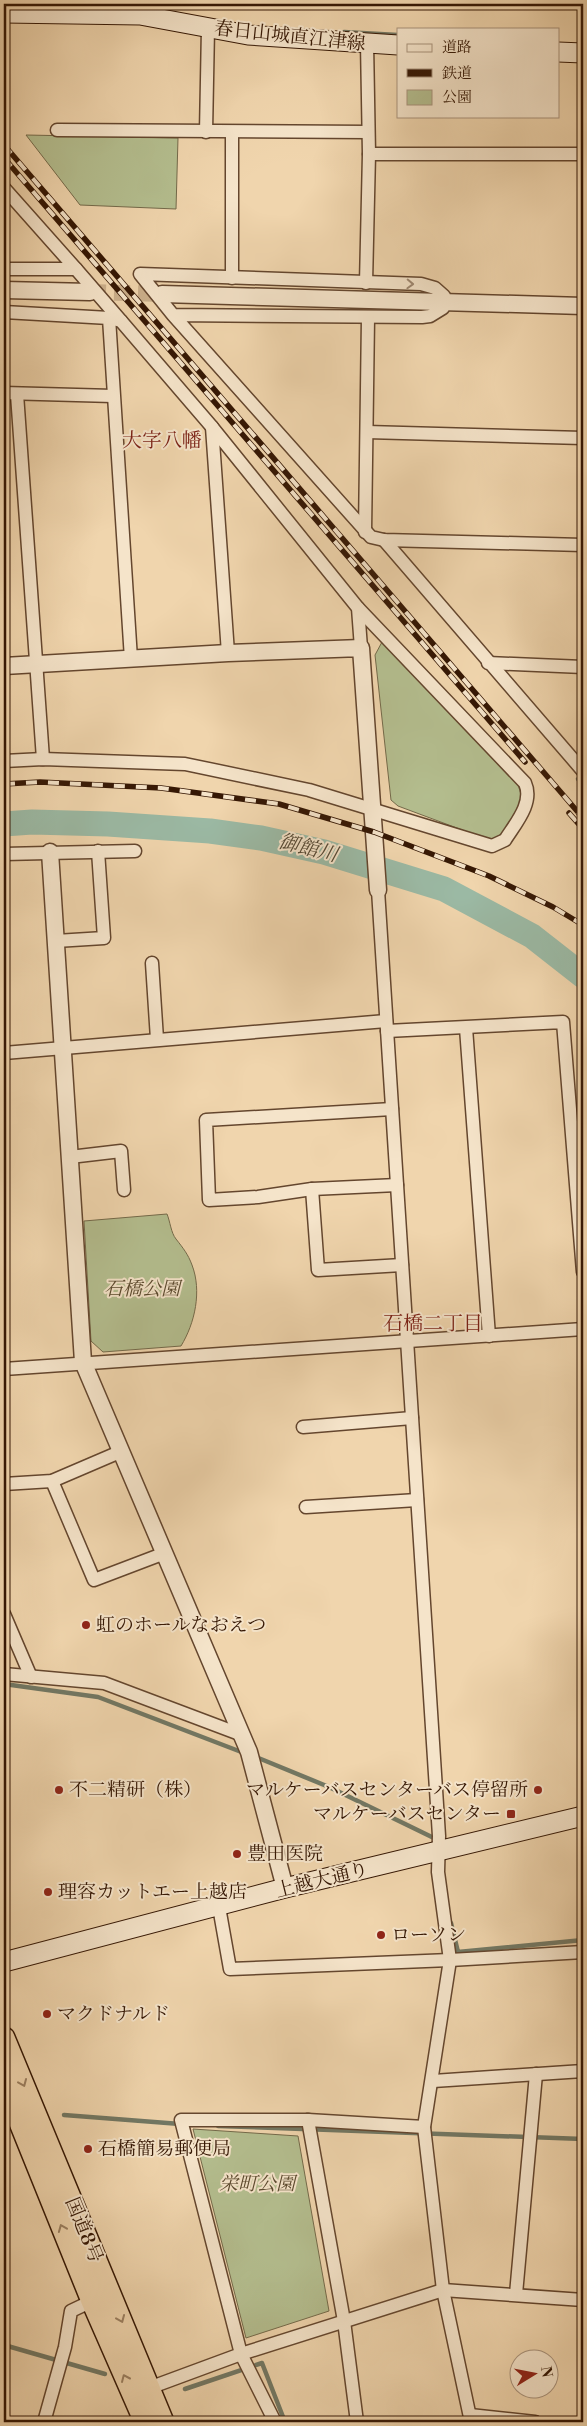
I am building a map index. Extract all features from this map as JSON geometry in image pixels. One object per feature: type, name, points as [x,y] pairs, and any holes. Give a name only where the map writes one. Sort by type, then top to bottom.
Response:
[{"type":"highway","name":"国道8号","points":[[4,2038],[163,2422]]},
{"type":"highway","name":"国道8号","points":[[4,2083],[92,2301],[145,2422]]},
{"type":"main road","name":"春日山城直江津線","points":[[4,13],[141,9],[208,28],[248,35],[397,45]]},
{"type":"main road","points":[[560,52],[583,53]]},
{"type":"main road","name":"上越大通り","points":[[4,1962],[219,1907],[285,1888],[583,1816]]},
{"type":"street","points":[[206,132],[208,28]]},
{"type":"street","points":[[366,283],[369,154],[368,44]]},
{"type":"street","points":[[57,130],[368,132]]},
{"type":"street","points":[[232,132],[232,278]]},
{"type":"street","points":[[369,154],[583,154]]},
{"type":"street","points":[[4,188],[76,269],[115,319],[212,427],[358,608],[520,778],[528,789],[528,796],[526,805],[506,840],[492,846],[372,808],[265,779],[185,764],[44,759],[4,761]]},
{"type":"street","points":[[4,269],[76,269]]},
{"type":"street","points":[[173,315],[368,318],[430,316],[443,308],[445,302],[441,292],[429,286],[140,274],[173,315],[371,537],[384,540],[583,546]]},
{"type":"street","points":[[4,290],[90,292]]},
{"type":"street","points":[[162,294],[583,306]]},
{"type":"street","points":[[4,312],[115,319]]},
{"type":"street","points":[[365,532],[368,432],[368,318]]},
{"type":"street","points":[[115,319],[113,396],[131,659]]},
{"type":"street","points":[[4,393],[113,396]]},
{"type":"street","points":[[17,394],[44,759]]},
{"type":"street","points":[[212,427],[228,653]]},
{"type":"street","points":[[368,432],[583,438]]},
{"type":"street","points":[[384,540],[488,663],[582,768]]},
{"type":"street","points":[[358,608],[418,1500],[440,1852],[438,1872],[450,1960],[433,2081],[424,2127],[443,2290],[471,2419],[535,2422]]},
{"type":"street","points":[[4,666],[228,653],[361,648]]},
{"type":"street","points":[[488,663],[583,667]]},
{"type":"street","points":[[56,941],[104,938],[98,851]]},
{"type":"street","points":[[4,854],[135,851]]},
{"type":"street","points":[[50,852],[83,1362],[249,1752],[285,1888]]},
{"type":"street","points":[[152,963],[157,1039]]},
{"type":"street","points":[[4,1053],[157,1039],[387,1026],[466,1028],[562,1022],[583,1272]]},
{"type":"street","points":[[466,1028],[489,1336]]},
{"type":"street","points":[[392,1109],[206,1120],[208,1200],[258,1197],[312,1189],[397,1185]]},
{"type":"street","points":[[70,1157],[121,1151],[124,1190]]},
{"type":"street","points":[[312,1189],[318,1270],[402,1265]]},
{"type":"street","points":[[4,1369],[83,1362],[583,1329]]},
{"type":"street","points":[[302,1427],[412,1418]]},
{"type":"street","points":[[4,1484],[52,1481],[122,1451]]},
{"type":"street","points":[[52,1481],[94,1580],[165,1553]]},
{"type":"street","points":[[306,1507],[418,1500]]},
{"type":"street","points":[[4,1614],[31,1677]]},
{"type":"street","points":[[4,1674],[104,1683],[242,1736]]},
{"type":"street","points":[[219,1907],[230,1969],[450,1960],[583,1952]]},
{"type":"street","points":[[433,2081],[583,2071]]},
{"type":"street","points":[[516,2294],[536,2074]]},
{"type":"street","points":[[275,2422],[241,2354],[181,2120],[308,2120],[424,2127]]},
{"type":"street","points":[[308,2120],[344,2321],[357,2422]]},
{"type":"street","points":[[149,2388],[241,2354],[443,2290],[583,2300]]},
{"type":"street","points":[[44,2422],[65,2347],[71,2311],[92,2301]]},
{"type":"green space","points":[[26,135],[178,138],[176,209],[80,205]]},
{"type":"green space","points":[[382,642],[387,643],[518,785],[522,797],[510,823],[501,834],[489,840],[398,806],[391,800],[375,655]]},
{"type":"green space","name":"石橋公園","points":[[167,1214],[173,1234],[189,1258],[195,1275],[196,1307],[186,1337],[181,1346],[103,1352],[91,1341],[84,1221]]},
{"type":"green space","name":"栄町公園","points":[[193,2129],[298,2136],[329,2311],[246,2338]]},
{"type":"waterway","points":[[40,4],[63,5]]},
{"type":"waterway","points":[[344,32],[397,35]]},
{"type":"waterway","points":[[583,775],[578,779],[583,785]]},
{"type":"waterway","name":"御館川","points":[[4,824],[32,822],[108,824],[210,831],[261,838],[324,852],[444,889],[532,936],[583,976]]},
{"type":"waterway","points":[[4,1684],[98,1697],[244,1753]]},
{"type":"waterway","points":[[256,1757],[329,1787],[438,1840]]},
{"type":"waterway","points":[[451,1923],[458,1952],[583,1940]]},
{"type":"waterway","points":[[64,2115],[180,2124]]},
{"type":"waterway","points":[[218,2126],[583,2139]]},
{"type":"waterway","points":[[4,2345],[105,2374]]},
{"type":"waterway","points":[[185,2389],[262,2363],[285,2422]]},
{"type":"tunnel","points":[[90,292],[162,294]]},
{"type":"railway","points":[[4,145],[583,818]]},
{"type":"railway","points":[[4,158],[525,762]]},
{"type":"railway","points":[[4,784],[40,782],[161,788],[279,804],[374,832],[489,876],[553,907],[583,925]]},
{"type":"railway","points":[[569,813],[583,829]]},
{"type":"place","name":"虹のホールなおえつ","points":[[86,1625]]},
{"type":"place","name":"不二精研（株）","points":[[59,1790]]},
{"type":"place","name":"マルケーバスセンターバス停留所","points":[[538,1790]]},
{"type":"place","name":"マルケーバスセンター","points":[[511,1814]]},
{"type":"place","name":"豊田医院","points":[[237,1854]]},
{"type":"place","name":"理容カットエー上越店","points":[[48,1892]]},
{"type":"place","name":"ローソン","points":[[381,1935]]},
{"type":"place","name":"マクドナルド","points":[[47,2014]]},
{"type":"place","name":"石橋簡易郵便局","points":[[88,2149]]},
{"type":"district","name":"大字八幡","points":[[162,441]]},
{"type":"district","name":"石橋二丁目","points":[[433,1324]]}]
